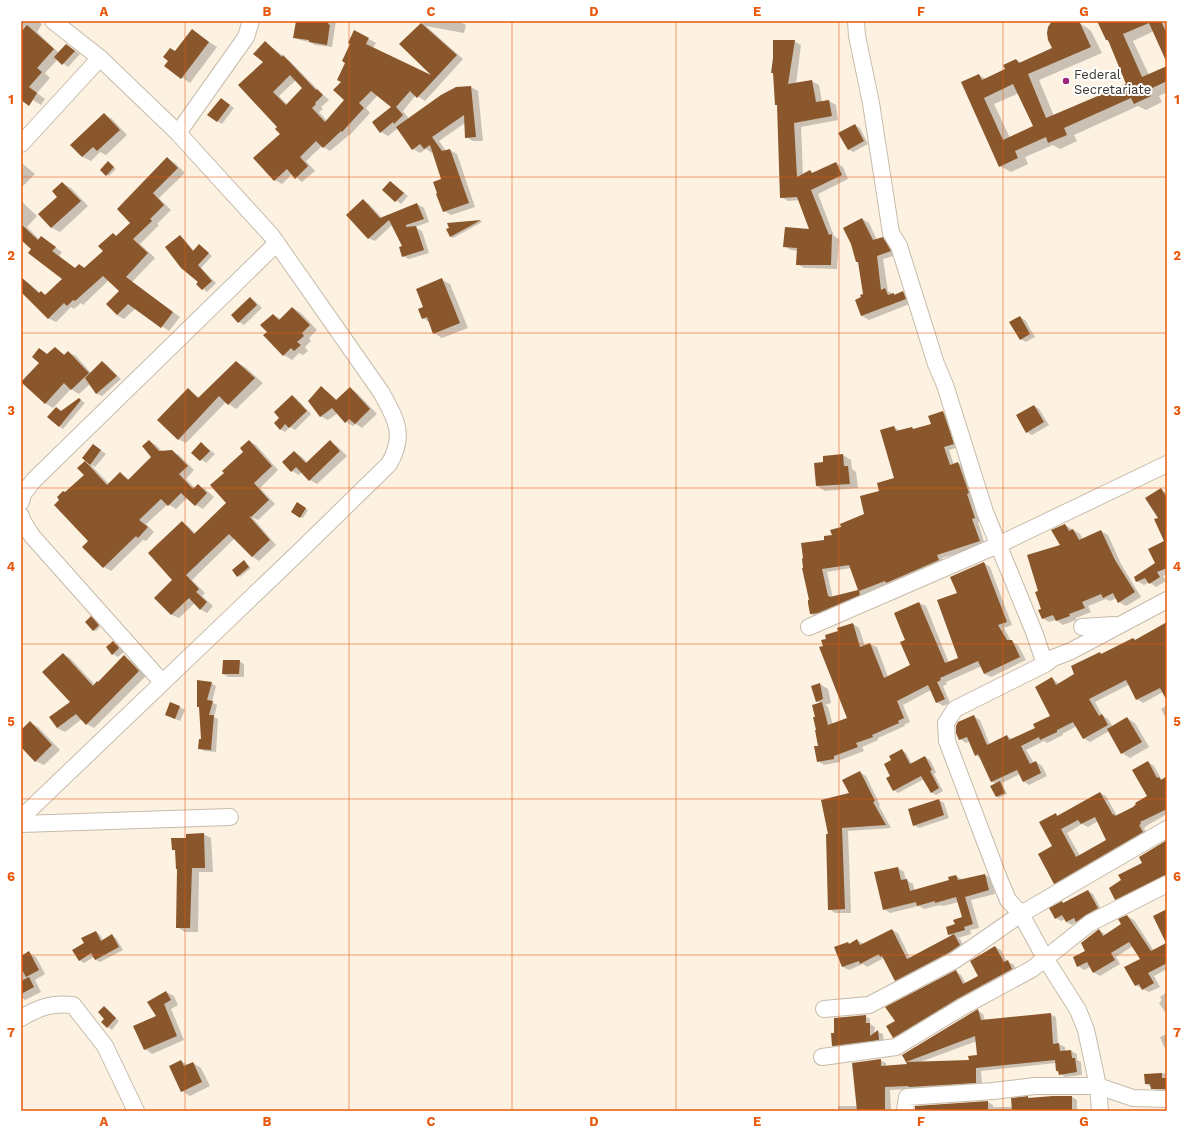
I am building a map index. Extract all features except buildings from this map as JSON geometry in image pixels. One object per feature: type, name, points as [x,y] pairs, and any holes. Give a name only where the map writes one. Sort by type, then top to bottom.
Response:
[{"type":"street","points":[[21,818],[306,546],[389,464],[399,439],[393,413],[381,392],[271,234],[178,133],[100,58],[53,21]]},
{"type":"street","points":[[178,133],[246,37],[251,21]]},
{"type":"street","points":[[856,21],[857,36],[871,103],[891,233],[899,246],[936,364],[945,385],[984,512],[1034,632],[1045,664]]},
{"type":"street","points":[[21,144],[100,58]]},
{"type":"street","points":[[21,502],[23,494],[34,480],[277,243]]},
{"type":"street","points":[[809,627],[998,545],[1167,464]]},
{"type":"street","points":[[21,516],[32,536],[162,682]]},
{"type":"street","points":[[1100,1111],[1098,1086],[1086,1030],[1078,1010],[1045,958],[1021,914],[1008,900],[947,741],[946,723],[955,709],[1045,664],[1053,658],[1071,651],[1167,600]]},
{"type":"street","points":[[1082,627],[1120,624]]},
{"type":"street","points":[[21,824],[230,817]]},
{"type":"street","points":[[824,1009],[869,1005],[955,960],[1021,914],[1167,829]]},
{"type":"street","points":[[822,1057],[896,1047],[962,1007],[1032,969],[1090,923],[1167,884]]},
{"type":"street","points":[[21,1018],[37,1009],[58,1003],[73,1005],[105,1046],[136,1111]]},
{"type":"street","points":[[905,1111],[907,1097],[993,1091],[1035,1086],[1098,1086],[1133,1098],[1167,1099]]},
{"type":"place","name":"Federal Secretariate","points":[[1066,81]]}]
